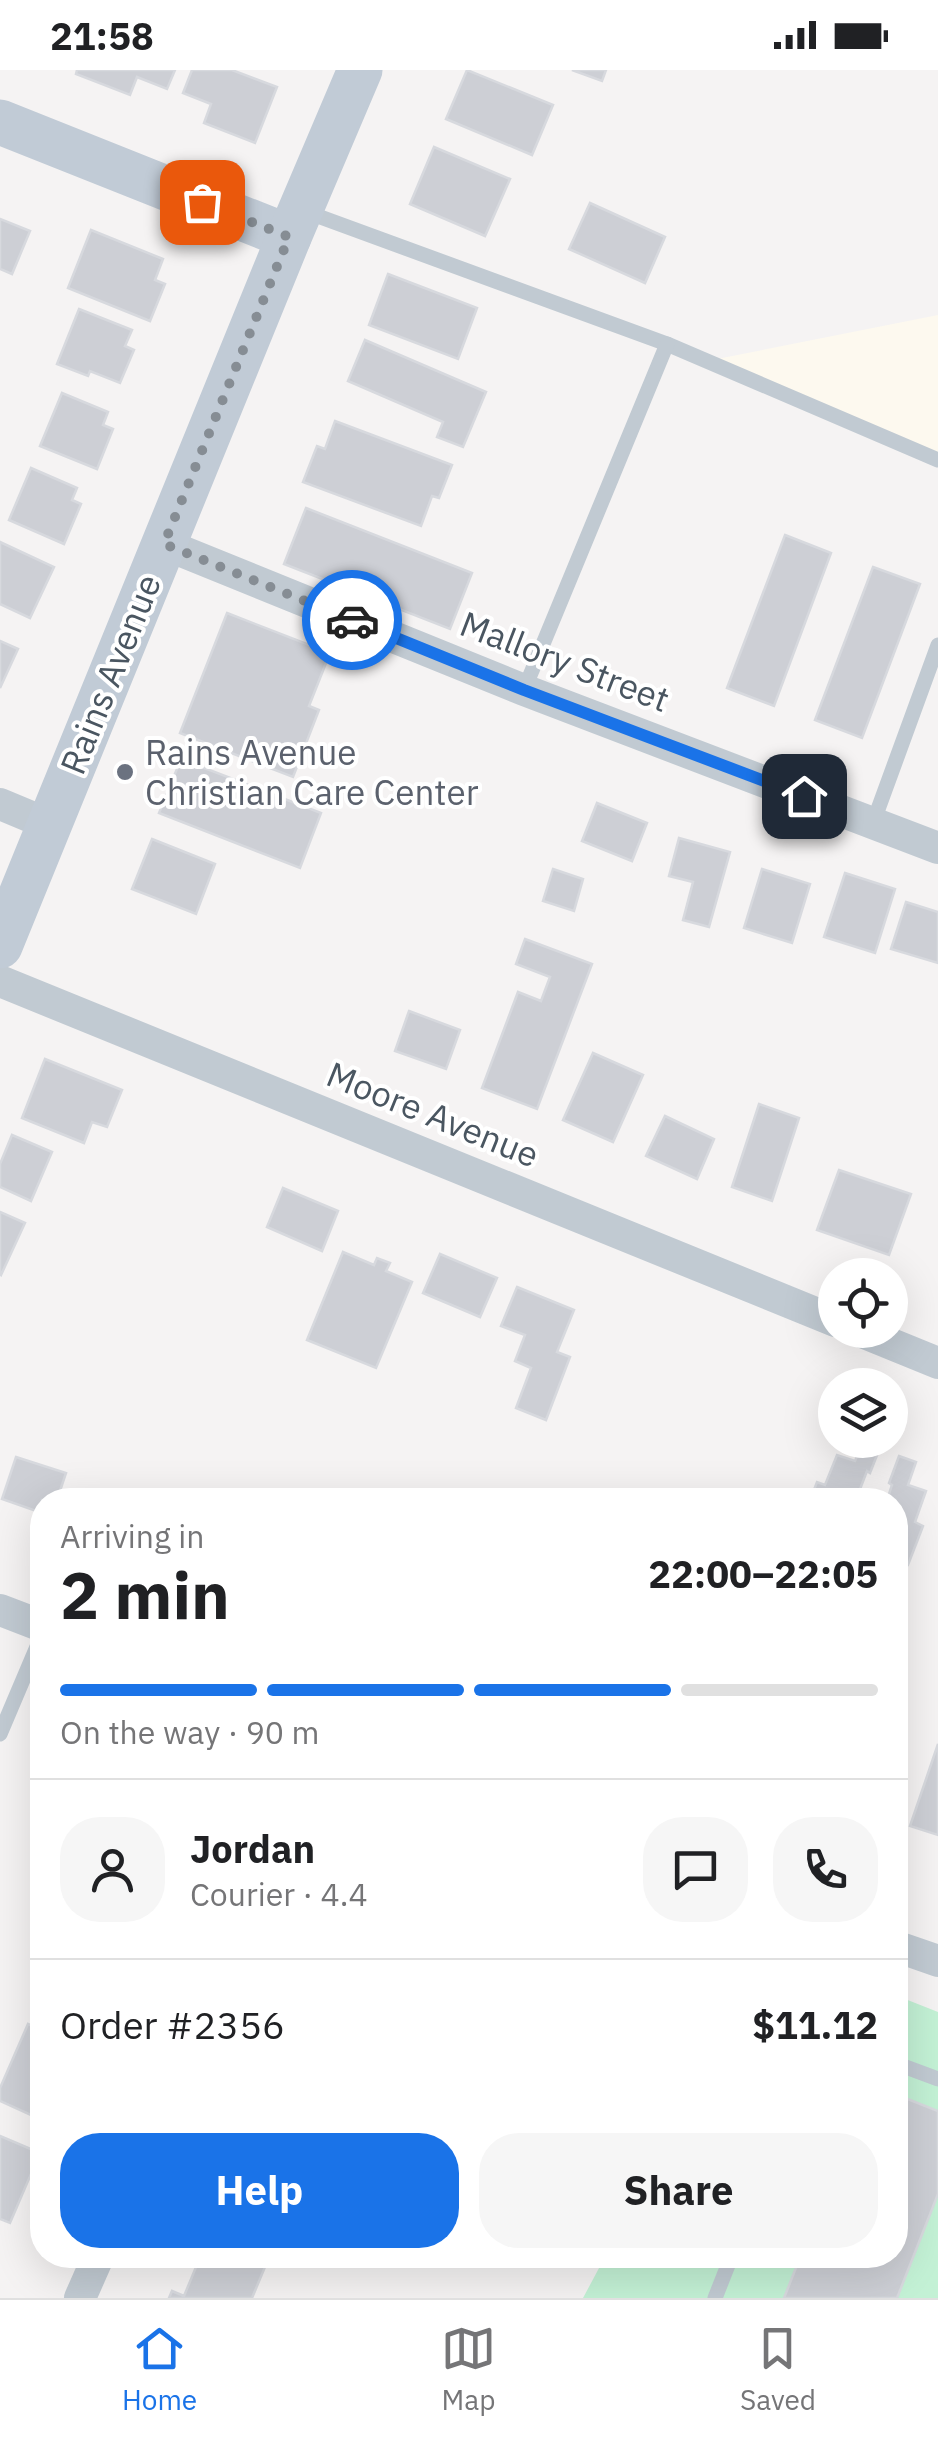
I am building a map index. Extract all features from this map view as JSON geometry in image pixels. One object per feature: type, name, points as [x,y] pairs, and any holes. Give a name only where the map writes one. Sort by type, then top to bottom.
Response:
[{"type":"street","name":"Rains Avenue","points":[[0,946],[360,70]]},
{"type":"street","points":[[0,122],[295,223]]},
{"type":"street","name":"Mallory Street","points":[[164,544],[524,690],[938,848]]},
{"type":"street","points":[[0,804],[48,824]]},
{"type":"street","name":"Moore Avenue","points":[[0,982],[818,1314]]},
{"type":"street","points":[[902,1348],[938,1363]]},
{"type":"street","points":[[0,1610],[30,1621]]},
{"type":"street","points":[[908,1951],[938,1961]]},
{"type":"street","points":[[80,2298],[93,2268]]},
{"type":"lane","points":[[295,223],[667,344],[938,460]]},
{"type":"lane","points":[[524,690],[667,344]]},
{"type":"lane","points":[[874,823],[938,645]]},
{"type":"lane","points":[[0,1734],[30,1663]]},
{"type":"lane","points":[[908,2067],[938,2079]]},
{"type":"lane","points":[[715,2298],[727,2268]]},
{"type":"shaded area","points":[[938,315],[938,460],[707,361]]},
{"type":"green space","points":[[908,2000],[938,2012],[938,2298],[583,2298],[599,2268],[908,2268]]},
{"type":"building","points":[[77,70],[175,70],[167,89],[137,77],[130,95],[76,74]]},
{"type":"building","points":[[192,70],[232,70],[277,87],[255,143],[204,123],[211,104],[183,93]]},
{"type":"building","points":[[467,70],[553,105],[532,155],[446,119]]},
{"type":"building","points":[[572,70],[606,70],[602,81]]},
{"type":"building","points":[[434,147],[510,179],[485,236],[410,204]]},
{"type":"building","points":[[590,203],[665,237],[645,283],[569,249]]},
{"type":"building","points":[[0,219],[30,231],[12,274],[0,269]]},
{"type":"building","points":[[91,230],[163,259],[155,280],[165,284],[150,321],[68,288]]},
{"type":"building","points":[[388,274],[477,308],[458,359],[369,325]]},
{"type":"building","points":[[79,309],[132,330],[125,346],[134,350],[120,383],[57,364]]},
{"type":"building","points":[[365,340],[486,392],[463,447],[437,437],[443,422],[348,381]]},
{"type":"building","points":[[62,393],[108,412],[103,425],[113,429],[97,469],[40,446]]},
{"type":"building","points":[[335,421],[452,465],[439,498],[432,496],[421,526],[303,482],[317,446],[325,449]]},
{"type":"building","points":[[31,468],[77,488],[72,500],[81,504],[64,544],[9,520]]},
{"type":"building","points":[[306,508],[472,573],[450,629],[284,564]]},
{"type":"building","points":[[785,535],[831,553],[774,706],[727,688]]},
{"type":"building","points":[[0,542],[54,567],[30,618],[0,604]]},
{"type":"building","points":[[873,567],[920,584],[862,738],[815,720]]},
{"type":"building","points":[[227,613],[330,653],[309,706],[319,710],[293,777],[180,733]]},
{"type":"building","points":[[0,641],[18,649],[0,688]]},
{"type":"building","points":[[181,759],[321,813],[300,868],[159,813]]},
{"type":"building","points":[[597,803],[647,823],[632,861],[582,841]]},
{"type":"building","points":[[679,838],[730,852],[709,927],[683,920],[693,882],[669,876]]},
{"type":"building","points":[[152,839],[215,864],[196,914],[132,889]]},
{"type":"building","points":[[553,869],[583,879],[574,911],[543,901]]},
{"type":"building","points":[[762,869],[810,884],[792,943],[744,928]]},
{"type":"building","points":[[845,873],[895,889],[875,953],[824,937]]},
{"type":"building","points":[[906,902],[938,912],[938,963],[891,949]]},
{"type":"building","points":[[525,939],[592,964],[537,1109],[482,1088],[518,992],[541,1001],[550,977],[516,964]]},
{"type":"building","points":[[409,1011],[460,1030],[446,1069],[395,1051]]},
{"type":"building","points":[[593,1053],[643,1075],[613,1142],[563,1120]]},
{"type":"building","points":[[45,1059],[122,1090],[107,1127],[92,1122],[84,1143],[22,1118]]},
{"type":"building","points":[[759,1104],[799,1118],[772,1201],[732,1187]]},
{"type":"building","points":[[665,1116],[714,1139],[697,1179],[646,1156]]},
{"type":"building","points":[[12,1135],[52,1152],[31,1201],[0,1187],[0,1164]]},
{"type":"building","points":[[839,1170],[911,1194],[889,1255],[817,1230]]},
{"type":"building","points":[[283,1188],[338,1211],[322,1251],[267,1227]]},
{"type":"building","points":[[0,1212],[25,1223],[1,1275],[0,1274]]},
{"type":"building","points":[[343,1252],[374,1265],[377,1258],[390,1263],[386,1271],[412,1282],[376,1368],[307,1340]]},
{"type":"building","points":[[440,1254],[497,1278],[480,1317],[423,1293]]},
{"type":"building","points":[[517,1287],[574,1310],[557,1352],[570,1357],[546,1420],[516,1408],[531,1368],[515,1361],[525,1335],[501,1326]]},
{"type":"building","points":[[16,1457],[66,1473],[61,1488],[30,1488],[30,1509],[2,1499]]},
{"type":"building","points":[[836,1458],[876,1458],[860,1488],[815,1488],[817,1482],[825,1485]]},
{"type":"building","points":[[898,1458],[916,1462],[908,1485],[926,1491],[915,1522],[923,1526],[908,1565],[908,1488],[891,1488],[889,1483]]},
{"type":"building","points":[[938,1744],[938,1835],[910,1826]]},
{"type":"building","points":[[30,2025],[30,2115],[0,2101],[0,2088]]},
{"type":"building","points":[[908,2099],[938,2111],[938,2194],[897,2298],[784,2298],[796,2268],[908,2268]]},
{"type":"building","points":[[0,2136],[30,2149],[30,2176],[10,2223],[0,2219]]},
{"type":"building","points":[[196,2268],[265,2268],[252,2298],[169,2298],[172,2291],[184,2296]]},
{"type":"way so far","points":[[202,202],[289,237],[164,544],[352,620]]},
{"type":"place","name":"Rains Avenue Christian Care Center","points":[[125,772]]},
{"type":"route","points":[[352,620],[804,796]]}]
